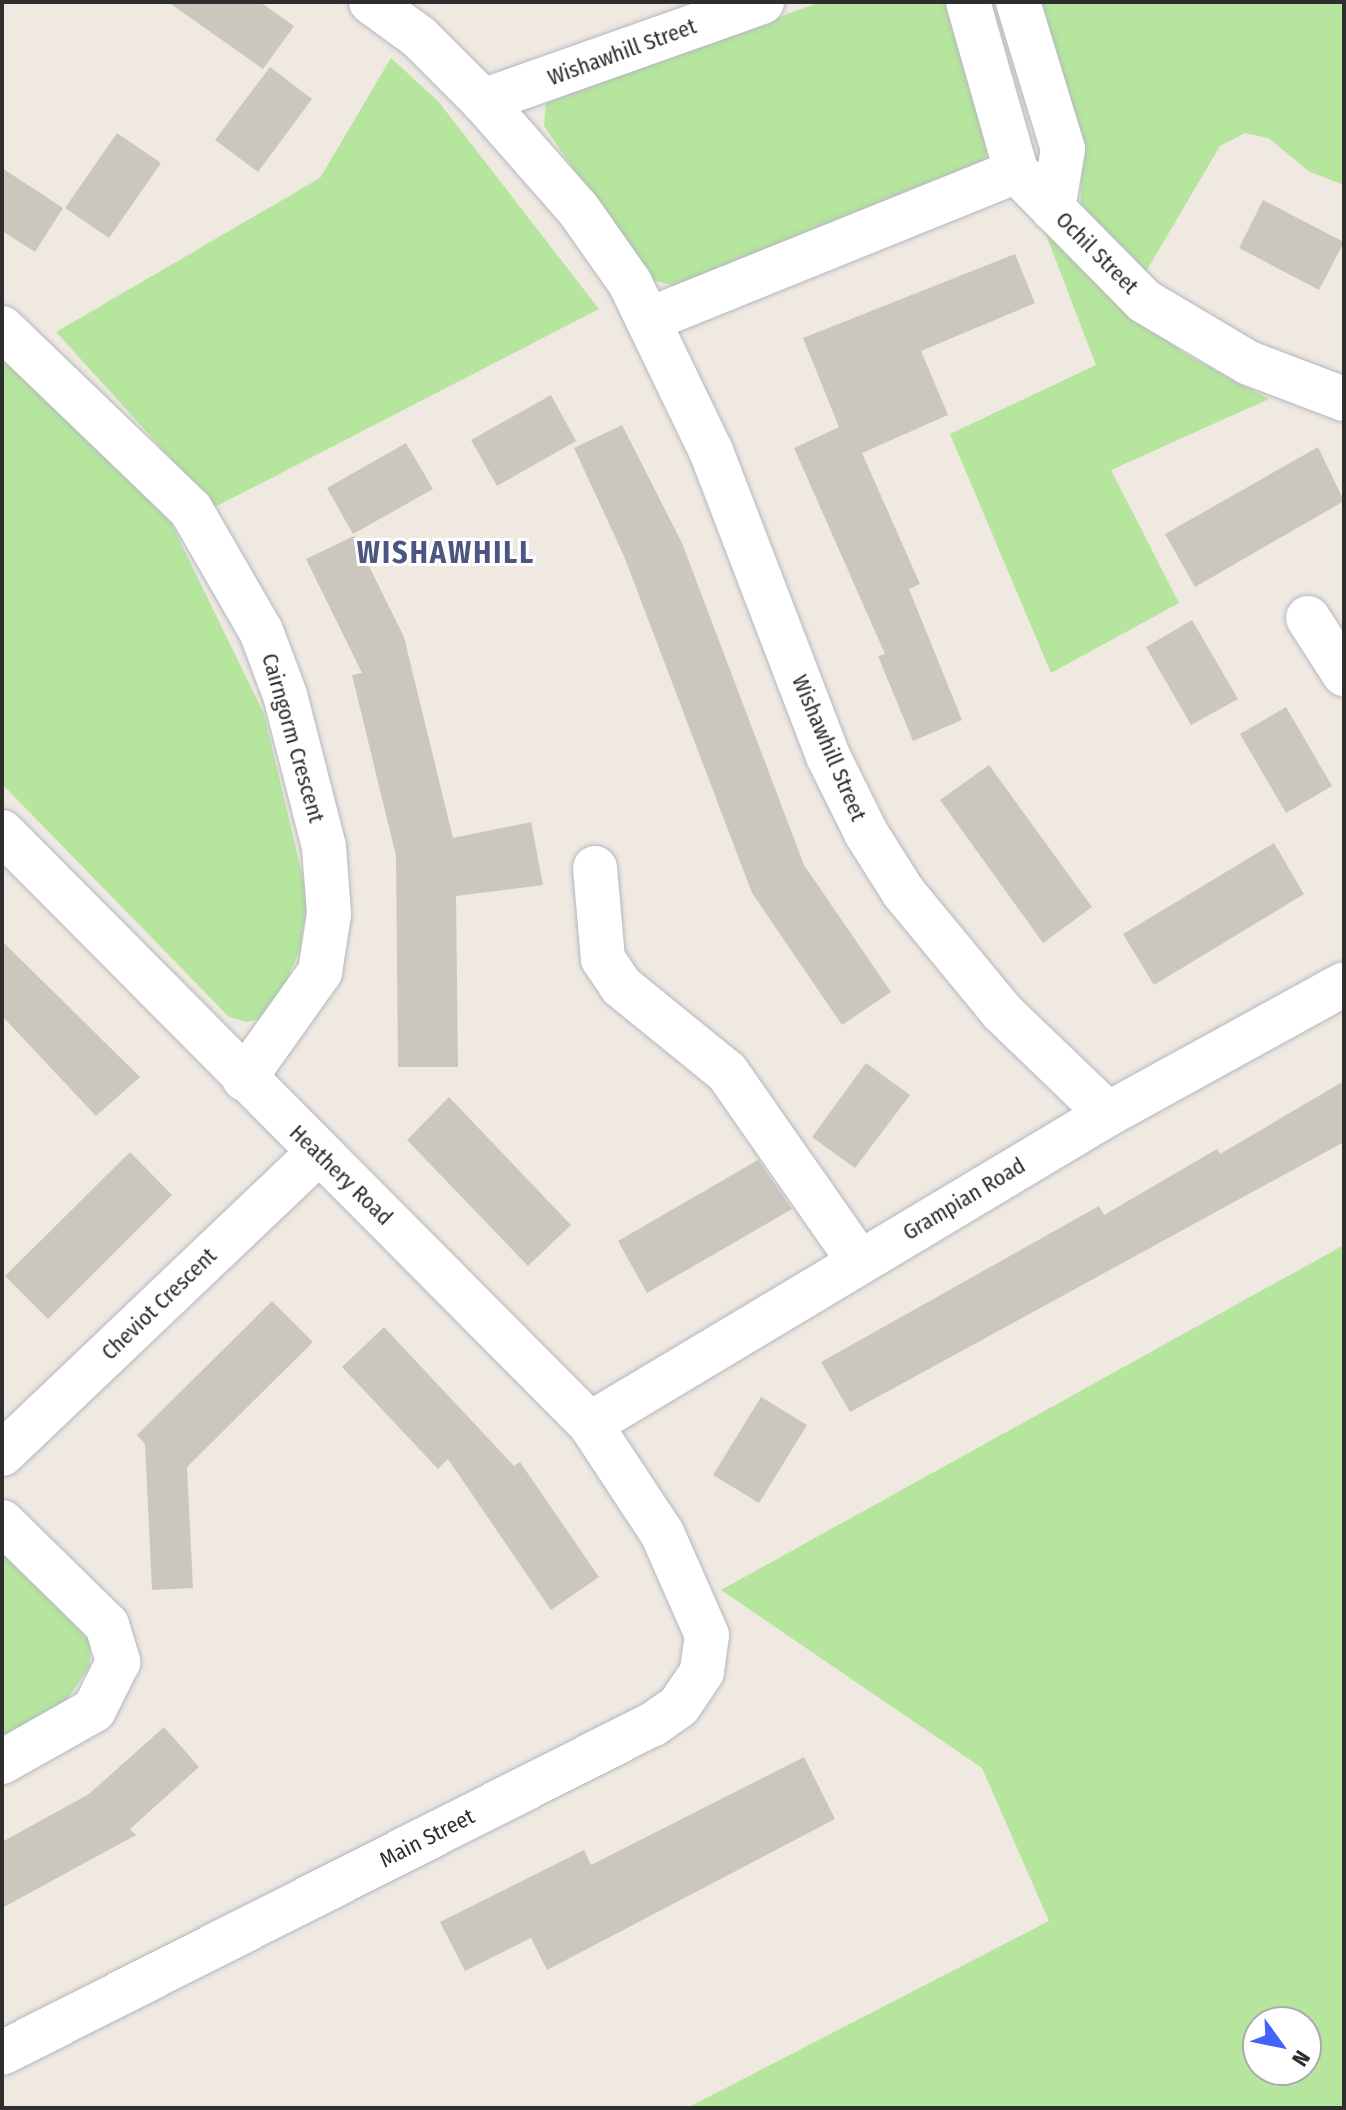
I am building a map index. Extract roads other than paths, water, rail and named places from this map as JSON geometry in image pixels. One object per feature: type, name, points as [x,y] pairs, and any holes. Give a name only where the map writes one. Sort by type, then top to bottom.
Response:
[{"type":"street","name":"Wishawhill Street","points":[[371,2],[419,37],[483,101],[578,209],[630,283],[711,451],[828,756],[866,833],[904,893],[1002,1012],[1108,1114]]},
{"type":"street","name":"Wishawhill Street","points":[[483,101],[762,2]]},
{"type":"street","name":"Ochil Street","points":[[968,2],[1016,171],[1144,301],[1249,363],[1344,399]]},
{"type":"street","points":[[1018,2],[1063,149],[1053,209]]},
{"type":"street","points":[[648,320],[1016,171]]},
{"type":"street","name":"Cairngorm Crescent","points":[[2,328],[36,353],[191,510],[261,631],[285,695],[324,847],[329,914],[320,972],[244,1079]]},
{"type":"street","points":[[1308,618],[1344,674]]},
{"type":"street","name":"Heathery Road","points":[[2,832],[317,1154],[590,1424],[662,1533]]},
{"type":"street","points":[[595,868],[603,959],[621,986],[727,1072],[859,1261]]},
{"type":"street","name":"Grampian Road","points":[[590,1424],[1108,1114],[1344,984]]},
{"type":"street","name":"Cheviot Crescent","points":[[2,1454],[317,1154]]},
{"type":"street","points":[[2,1522],[107,1625],[118,1662],[94,1710],[2,1762]]},
{"type":"street","name":"Main Street","points":[[2,2053],[679,1706],[702,1672],[707,1635],[662,1533]]},
{"type":"district","name":"WISHAWHILL","points":[[446,553]]}]
